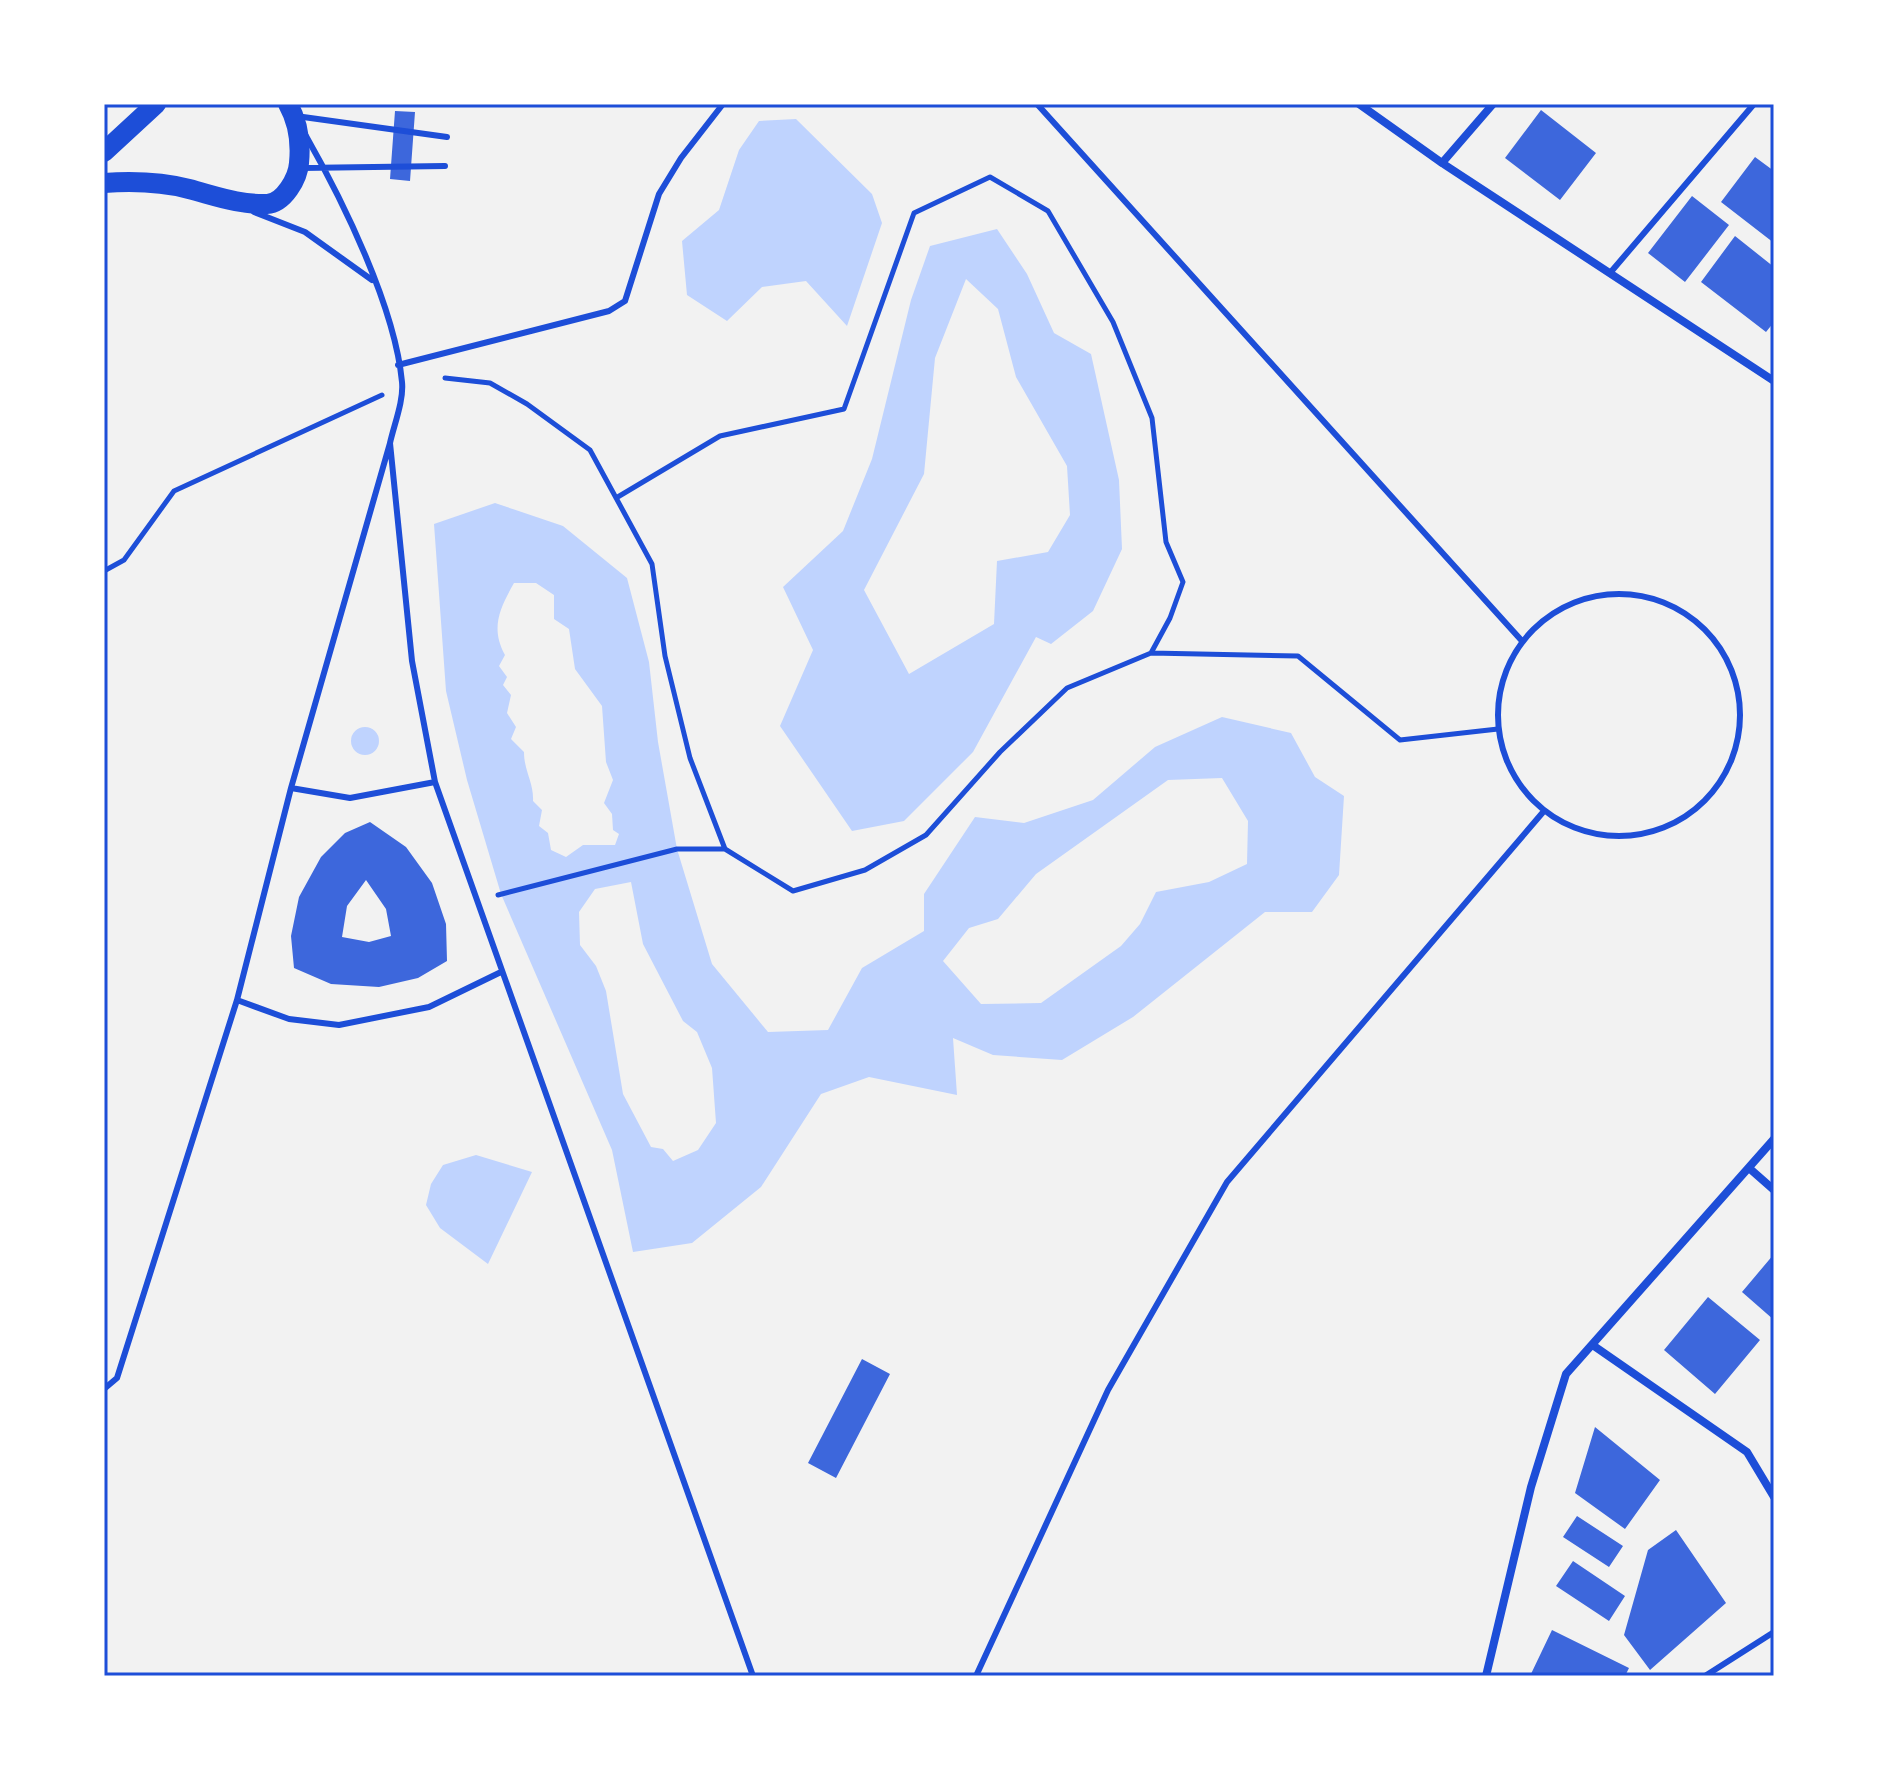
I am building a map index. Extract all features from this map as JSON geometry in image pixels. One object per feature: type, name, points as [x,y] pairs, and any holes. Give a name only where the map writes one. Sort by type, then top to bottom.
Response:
[{"type":"main road","points":[[104,152],[156,104]]},
{"type":"main road","points":[[104,183],[128,181],[186,188],[230,202],[269,204],[289,191],[299,168],[300,148],[291,110]]},
{"type":"street","points":[[1359,104],[1442,163],[1774,381]]},
{"type":"street","points":[[1442,163],[1493,104]]},
{"type":"street","points":[[1486,1676],[1531,1487],[1566,1374],[1594,1346],[1774,1139]]},
{"type":"street","points":[[1749,1168],[1774,1190]]},
{"type":"street","points":[[1594,1346],[1747,1452],[1774,1497]]},
{"type":"lane","points":[[398,365],[609,311],[625,301],[659,194],[723,104]]},
{"type":"lane","points":[[1037,104],[1522,641]]},
{"type":"lane","points":[[1610,273],[1754,104]]},
{"type":"lane","points":[[291,110],[447,137]]},
{"type":"lane","points":[[104,1389],[117,1378],[237,1000],[291,788],[390,443],[403,385],[374,282],[323,166],[291,110]]},
{"type":"lane","points":[[299,168],[445,166]]},
{"type":"lane","points":[[230,202],[305,232],[374,282]]},
{"type":"lane","points":[[390,443],[412,661],[435,782],[753,1676]]},
{"type":"lane","points":[[1630,592],[1669,603],[1703,626],[1728,659],[1740,699],[1739,740],[1724,779],[1697,810],[1661,830],[1620,837],[1580,831],[1544,811],[1521,788],[1506,760],[1498,729],[1498,698],[1506,668],[1522,641],[1551,613],[1588,596],[1630,592]]},
{"type":"lane","points":[[291,788],[350,798],[435,782]]},
{"type":"lane","points":[[976,1676],[1108,1390],[1227,1182],[1544,811]]},
{"type":"lane","points":[[237,1000],[289,1019],[339,1025],[429,1007],[501,972]]},
{"type":"lane","points":[[1705,1676],[1774,1632]]},
{"type":"path","points":[[616,498],[720,436],[844,409],[914,213],[990,177],[1048,211],[1113,322],[1152,418],[1166,542],[1183,582],[1170,618],[1151,653]]},
{"type":"path","points":[[104,571],[124,560],[174,491],[403,385],[448,378],[490,383],[590,450],[652,564],[665,656],[690,758],[725,849]]},
{"type":"path","points":[[475,899],[677,849],[725,849],[793,891],[865,870],[926,835],[1000,752],[1067,688],[1151,653],[1298,656],[1400,740],[1498,729]]},
{"type":"water","points":[[796,119],[872,194],[882,223],[847,326],[806,281],[762,287],[727,321],[687,295],[682,241],[719,210],[739,150],[759,121]]},
{"type":"water","points":[[997,229],[1027,274],[1054,333],[1091,354],[1119,480],[1122,549],[1093,611],[1051,644],[1036,637],[973,752],[904,821],[852,831],[780,726],[813,650],[783,587],[843,531],[872,459],[911,300],[930,246]],"holes":[[[966,279],[998,309],[1016,377],[1067,466],[1070,515],[1048,552],[997,561],[994,624],[909,674],[864,590],[924,474],[935,358]]]},
{"type":"water","points":[[495,503],[563,526],[627,578],[649,662],[658,742],[677,849],[712,964],[768,1032],[828,1030],[862,968],[924,931],[924,894],[975,817],[1024,823],[1093,800],[1155,747],[1222,717],[1291,733],[1315,777],[1344,796],[1339,875],[1312,912],[1265,912],[1133,1017],[1062,1060],[993,1055],[953,1038],[957,1095],[869,1077],[821,1094],[761,1187],[692,1243],[633,1252],[612,1150],[501,894],[467,780],[446,691],[434,524]],"holes":[[[514,583],[536,583],[554,595],[554,619],[569,629],[575,669],[602,706],[606,762],[613,780],[604,803],[612,814],[613,830],[619,834],[615,845],[583,845],[566,857],[551,850],[548,833],[539,826],[542,810],[533,801],[524,752],[511,739],[516,727],[507,713],[511,695],[503,685],[507,677],[499,666],[505,655],[498,636],[499,618]],[[1222,778],[1248,821],[1247,864],[1209,882],[1156,892],[1140,924],[1121,946],[1041,1003],[981,1004],[943,961],[969,928],[998,919],[1036,874],[1168,780]],[[631,882],[643,944],[683,1021],[697,1032],[712,1068],[716,1123],[698,1150],[673,1161],[663,1149],[651,1147],[623,1094],[606,991],[596,966],[580,945],[579,912],[595,889]]]},
{"type":"water","points":[[365,727],[375,731],[379,741],[375,751],[365,755],[355,751],[351,741],[355,731]]},
{"type":"water","points":[[476,1155],[532,1172],[488,1264],[440,1228],[426,1205],[431,1184],[443,1165]]},
{"type":"building","points":[[1541,110],[1596,153],[1560,200],[1505,158]]},
{"type":"building","points":[[395,111],[415,112],[410,181],[390,179]]},
{"type":"building","points":[[1755,157],[1774,171],[1774,243],[1721,202]]},
{"type":"building","points":[[1692,196],[1729,225],[1685,282],[1648,253]]},
{"type":"building","points":[[1735,236],[1774,267],[1774,322],[1766,332],[1701,282]]},
{"type":"building","points":[[370,822],[406,847],[432,883],[446,924],[447,961],[418,978],[379,987],[331,984],[294,968],[291,936],[299,897],[321,857],[345,833]],"holes":[[[366,880],[386,909],[391,936],[369,942],[342,937],[347,906]]]},
{"type":"building","points":[[1774,1254],[1774,1320],[1742,1292]]},
{"type":"building","points":[[1708,1297],[1760,1340],[1715,1394],[1664,1350]]},
{"type":"building","points":[[862,1359],[890,1374],[836,1478],[808,1463]]},
{"type":"building","points":[[1595,1427],[1660,1480],[1625,1529],[1575,1493]]},
{"type":"building","points":[[1577,1516],[1623,1546],[1609,1567],[1563,1537]]},
{"type":"building","points":[[1676,1530],[1726,1603],[1650,1670],[1624,1635],[1648,1550]]},
{"type":"building","points":[[1573,1561],[1625,1596],[1609,1621],[1556,1586]]},
{"type":"building","points":[[1552,1630],[1629,1668],[1625,1676],[1530,1676]]}]
